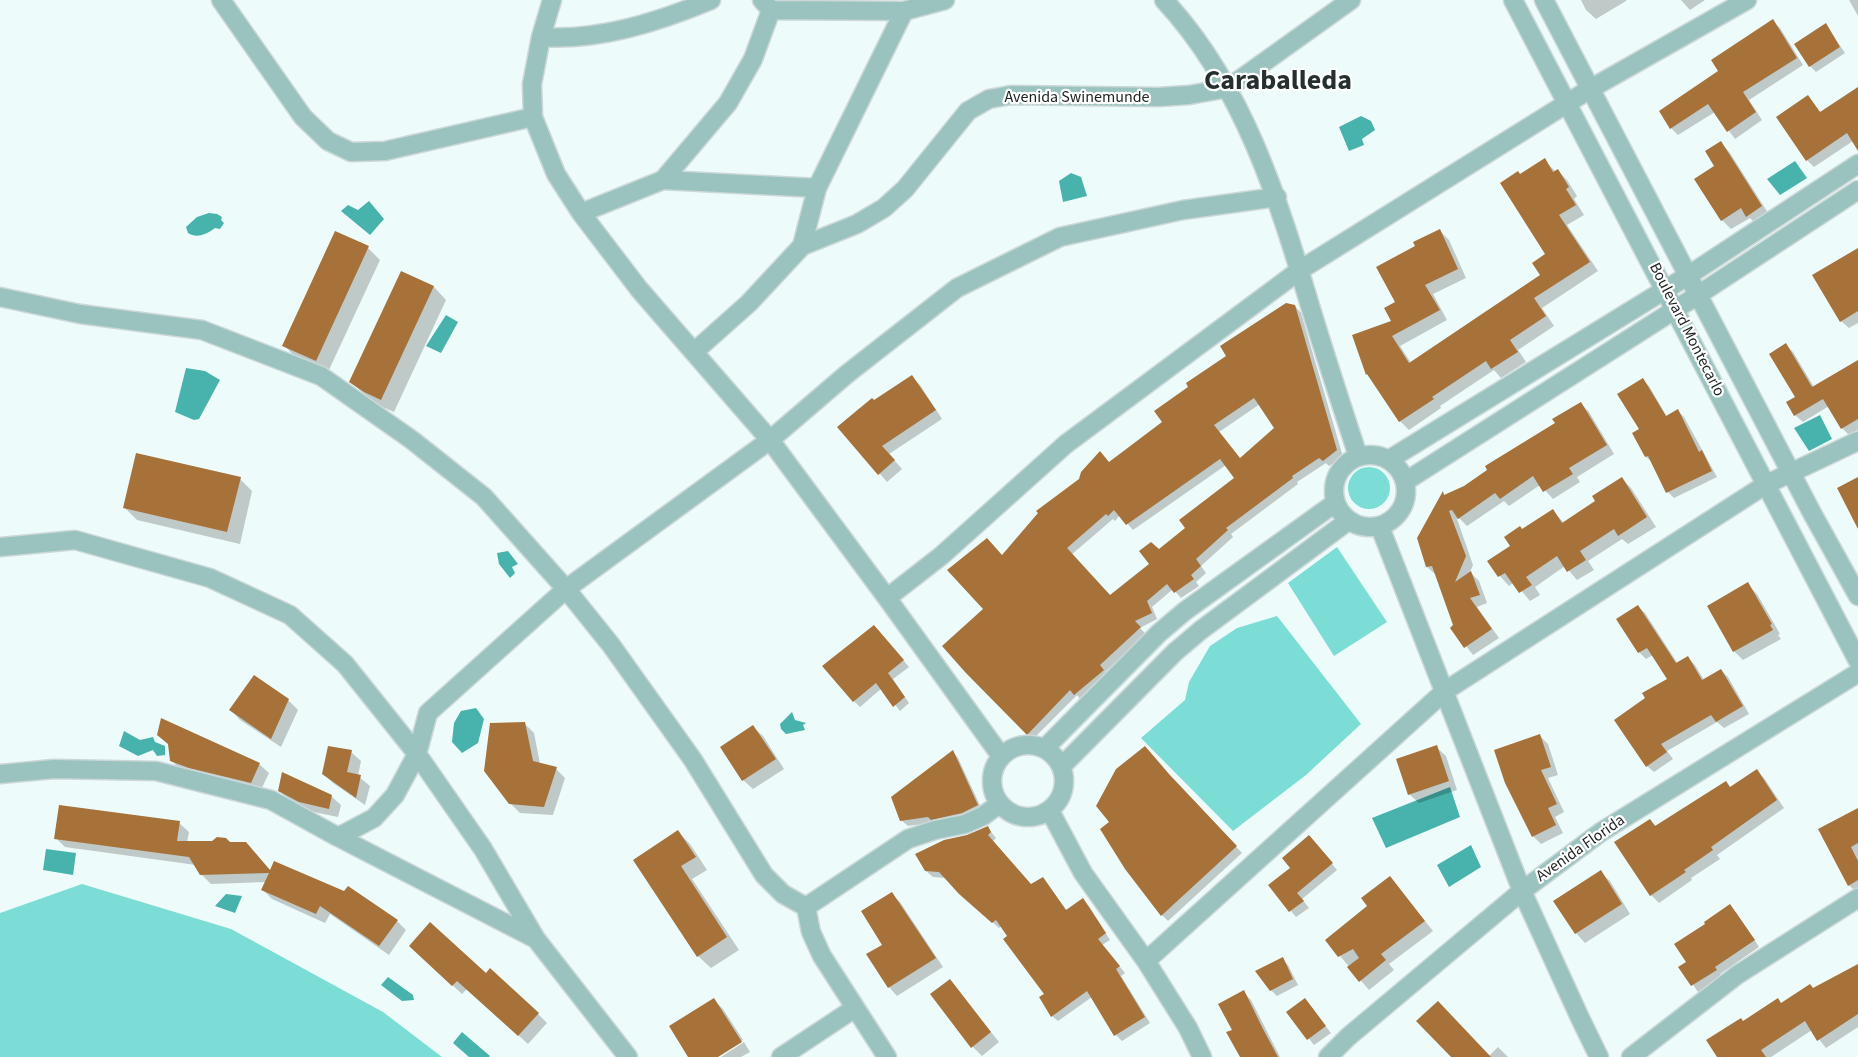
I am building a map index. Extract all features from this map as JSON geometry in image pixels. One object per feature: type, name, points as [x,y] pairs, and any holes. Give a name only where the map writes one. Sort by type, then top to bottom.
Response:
[{"type":"street","points":[[221,0],[303,117],[328,141],[351,152],[386,151],[533,117]]},
{"type":"street","points":[[552,0],[541,37],[532,84],[533,117],[556,174],[581,213],[639,289],[770,440],[1001,756]]},
{"type":"street","points":[[541,37],[565,39],[630,28],[676,15],[711,0]]},
{"type":"street","points":[[663,180],[728,104],[753,59],[767,5],[904,10],[945,0]]},
{"type":"street","points":[[1164,0],[1196,38],[1244,117],[1277,197],[1358,456]]},
{"type":"street","name":"Avenida Swinemunde","points":[[694,352],[749,303],[802,246],[857,224],[884,208],[904,189],[968,111],[989,99],[1011,95],[1158,97],[1189,95],[1228,88],[1351,0]]},
{"type":"street","name":"Boulevard Montecarlo","points":[[1513,0],[1858,661]]},
{"type":"street","name":"Boulevard Montecarlo","points":[[1544,0],[1858,596]]},
{"type":"street","points":[[887,598],[941,556],[1075,437],[1300,270],[1590,89],[1747,0]]},
{"type":"street","points":[[802,246],[817,188],[904,10]]},
{"type":"street","points":[[1390,459],[1689,274],[1858,164]]},
{"type":"street","points":[[581,213],[663,180],[817,188]]},
{"type":"street","points":[[1406,481],[1858,190]]},
{"type":"street","points":[[338,837],[374,818],[395,795],[417,753],[429,713],[566,589],[770,440],[847,374],[957,288],[1060,237],[1183,210],[1277,197]]},
{"type":"street","points":[[0,297],[80,314],[202,330],[321,376],[412,440],[484,497],[566,589],[611,645],[693,760],[764,875],[783,894],[806,906]]},
{"type":"street","points":[[1146,961],[1445,691],[1765,485],[1858,441]]},
{"type":"street","points":[[1374,454],[1390,459],[1400,468],[1406,481],[1407,495],[1402,509],[1393,520],[1380,526],[1364,527],[1348,520],[1335,502],[1334,488],[1337,475],[1346,464],[1358,456],[1374,454]]},
{"type":"street","points":[[1045,748],[1159,633],[1185,611],[1335,502]]},
{"type":"street","points":[[1062,766],[1175,652],[1348,520]]},
{"type":"street","points":[[1380,526],[1522,891],[1599,1057]]},
{"type":"street","points":[[0,547],[75,540],[210,578],[290,615],[345,664],[417,753],[483,849],[536,939],[628,1057]]},
{"type":"street","name":"Avenida Florida","points":[[1328,1057],[1348,1037],[1522,891],[1601,832],[1858,673]]},
{"type":"street","points":[[1030,744],[1045,748],[1055,755],[1062,766],[1065,782],[1061,798],[1050,811],[1037,817],[1023,818],[1009,813],[999,804],[993,792],[994,767],[1001,756],[1014,747],[1030,744]]},
{"type":"street","points":[[0,774],[54,769],[156,771],[271,800],[536,939]]},
{"type":"street","points":[[806,906],[908,839],[935,830],[965,824],[983,816],[999,804]]},
{"type":"street","points":[[1050,811],[1083,873],[1146,961],[1188,1028],[1202,1057]]},
{"type":"street","points":[[1631,1057],[1737,975],[1858,898]]},
{"type":"street","points":[[806,906],[811,932],[822,956],[888,1057]]},
{"type":"street","points":[[781,1057],[855,1008]]},
{"type":"shaded area","points":[[1361,116],[1371,121],[1375,130],[1362,139],[1364,145],[1349,151],[1339,127]]},
{"type":"shaded area","points":[[1795,161],[1807,178],[1780,195],[1767,179]]},
{"type":"shaded area","points":[[1071,173],[1081,177],[1087,196],[1063,202],[1059,181]]},
{"type":"shaded area","points":[[369,201],[384,219],[370,235],[341,211],[348,205],[358,210]]},
{"type":"shaded area","points":[[209,213],[222,217],[221,220],[224,223],[220,229],[215,228],[198,236],[188,233],[186,227],[197,217]]},
{"type":"shaded area","points":[[446,315],[458,322],[441,353],[426,346]]},
{"type":"shaded area","points":[[186,368],[205,371],[220,380],[199,419],[194,420],[175,412]]},
{"type":"shaded area","points":[[1820,415],[1832,439],[1809,451],[1794,428]]},
{"type":"shaded area","points":[[1369,467],[1377,468],[1384,473],[1389,480],[1389,496],[1384,503],[1377,508],[1369,509],[1361,508],[1354,503],[1349,496],[1348,488],[1349,480],[1354,473],[1361,468]]},
{"type":"shaded area","points":[[1337,547],[1387,622],[1334,656],[1288,583]]},
{"type":"shaded area","points":[[508,551],[518,564],[512,567],[515,573],[510,578],[499,564],[497,553]]},
{"type":"shaded area","points":[[1277,616],[1361,724],[1306,775],[1233,831],[1141,738],[1185,700],[1189,682],[1210,646],[1237,628]]},
{"type":"shaded area","points":[[476,708],[484,719],[478,743],[462,753],[452,742],[454,723],[461,711]]},
{"type":"shaded area","points":[[792,712],[795,720],[806,723],[803,725],[805,730],[786,734],[780,724]]},
{"type":"shaded area","points":[[124,731],[140,740],[153,737],[155,742],[165,746],[165,755],[157,756],[153,750],[138,756],[119,746]]},
{"type":"shaded area","points":[[1450,787],[1460,817],[1386,848],[1372,818]]},
{"type":"shaded area","points":[[1471,845],[1481,867],[1449,887],[1437,865]]},
{"type":"shaded area","points":[[46,849],[76,853],[73,875],[43,870]]},
{"type":"shaded area","points":[[82,884],[231,929],[383,1012],[442,1057],[0,1057],[0,913]]},
{"type":"shaded area","points":[[226,894],[242,896],[235,913],[215,906]]},
{"type":"shaded area","points":[[388,977],[413,995],[414,1000],[402,1001],[381,985]]},
{"type":"shaded area","points":[[462,1032],[490,1056],[469,1057],[453,1043]]},
{"type":"building","points":[[1773,19],[1797,58],[1743,92],[1756,112],[1727,132],[1708,104],[1670,129],[1659,111],[1718,71],[1711,60]]},
{"type":"building","points":[[1826,23],[1840,47],[1809,67],[1794,44]]},
{"type":"building","points":[[1858,87],[1858,151],[1847,133],[1806,161],[1776,117],[1808,95],[1820,112]]},
{"type":"building","points":[[1721,141],[1762,206],[1746,217],[1741,208],[1721,221],[1694,179],[1714,166],[1705,151]]},
{"type":"building","points":[[1545,158],[1553,172],[1558,169],[1569,187],[1566,189],[1576,205],[1559,215],[1590,262],[1534,298],[1546,316],[1510,340],[1518,352],[1491,369],[1486,361],[1399,422],[1366,375],[1352,335],[1391,321],[1384,308],[1395,302],[1376,267],[1415,246],[1413,242],[1440,229],[1458,269],[1425,285],[1440,310],[1392,336],[1409,363],[1540,275],[1532,263],[1545,254],[1500,183],[1518,171],[1520,174]]},
{"type":"building","points":[[335,231],[369,246],[316,361],[282,346]]},
{"type":"building","points":[[1858,248],[1858,311],[1840,322],[1812,275]]},
{"type":"building","points":[[401,271],[434,286],[381,400],[349,382]]},
{"type":"building","points":[[1286,303],[1295,305],[1337,450],[1323,461],[1319,458],[1292,476],[1293,478],[1226,528],[1228,530],[1196,559],[1201,566],[1191,575],[1194,579],[1174,593],[1167,584],[1147,601],[1152,613],[1135,621],[1141,627],[1100,665],[1104,670],[1074,695],[1070,690],[1027,735],[942,646],[983,609],[947,570],[987,538],[1002,555],[1038,513],[1036,511],[1079,479],[1081,472],[1100,451],[1109,462],[1162,422],[1154,411],[1188,387],[1186,383],[1226,356],[1220,346]],"holes":[[[1254,398],[1274,428],[1240,458],[1214,425]],[[1220,459],[1234,478],[1179,520],[1185,528],[1159,549],[1151,542],[1139,551],[1149,564],[1110,595],[1067,548],[1106,514],[1108,516],[1114,510],[1126,525]]]},
{"type":"building","points":[[1786,343],[1812,387],[1858,360],[1858,419],[1841,429],[1823,399],[1794,416],[1786,402],[1795,397],[1769,354]]},
{"type":"building","points":[[912,375],[936,410],[882,446],[895,460],[878,475],[837,427],[872,398],[874,400]]},
{"type":"building","points":[[1643,378],[1666,416],[1678,409],[1699,452],[1702,450],[1712,471],[1666,493],[1648,456],[1645,457],[1632,433],[1639,429],[1617,394]]},
{"type":"building","points":[[1581,402],[1607,445],[1569,468],[1573,474],[1543,492],[1533,476],[1500,499],[1495,493],[1458,519],[1452,510],[1449,511],[1466,556],[1455,582],[1471,571],[1480,595],[1470,598],[1492,629],[1464,648],[1450,628],[1453,625],[1432,566],[1426,567],[1417,538],[1443,491],[1444,495],[1464,486],[1487,470],[1485,466],[1555,423],[1552,419]]},
{"type":"building","points":[[136,453],[241,477],[227,532],[123,508]]},
{"type":"building","points":[[1622,477],[1647,517],[1618,536],[1614,529],[1580,551],[1586,560],[1567,572],[1557,556],[1526,577],[1532,585],[1519,593],[1505,573],[1498,577],[1487,561],[1510,546],[1504,537],[1520,526],[1522,529],[1553,509],[1562,523],[1595,501],[1592,496]]},
{"type":"building","points":[[1858,477],[1858,529],[1837,488]]},
{"type":"building","points":[[1748,582],[1772,624],[1770,625],[1773,630],[1733,652],[1707,606]]},
{"type":"building","points":[[1638,605],[1676,663],[1688,656],[1702,680],[1721,669],[1743,706],[1716,722],[1711,715],[1661,744],[1667,752],[1646,767],[1614,720],[1645,698],[1642,693],[1667,679],[1647,648],[1638,653],[1616,619]]},
{"type":"building","points":[[874,625],[904,660],[888,673],[905,697],[893,707],[876,683],[853,702],[822,666]]},
{"type":"building","points":[[254,675],[289,699],[271,739],[229,710]]},
{"type":"building","points":[[161,718],[260,763],[251,783],[170,761],[168,744],[157,735]]},
{"type":"building","points":[[525,722],[533,761],[557,767],[544,807],[509,804],[484,771],[490,723]]},
{"type":"building","points":[[753,725],[776,759],[742,781],[720,747]]},
{"type":"building","points":[[1540,734],[1551,767],[1541,770],[1557,804],[1548,808],[1556,825],[1532,837],[1505,783],[1494,750]]},
{"type":"building","points":[[1437,745],[1449,781],[1408,795],[1396,759]]},
{"type":"building","points":[[328,746],[352,750],[347,772],[361,775],[356,798],[322,774]]},
{"type":"building","points":[[1145,746],[1237,846],[1161,916],[1125,869],[1100,829],[1109,822],[1096,806],[1116,769]]},
{"type":"building","points":[[953,750],[978,805],[962,813],[931,820],[928,817],[900,821],[891,797]]},
{"type":"building","points":[[1757,769],[1777,800],[1711,847],[1713,850],[1684,870],[1686,872],[1650,896],[1614,842],[1650,819],[1655,826],[1726,781],[1730,787]]},
{"type":"building","points":[[282,772],[332,795],[329,809],[299,802],[278,791]]},
{"type":"building","points":[[59,805],[180,821],[177,841],[212,841],[217,837],[226,838],[230,842],[246,842],[270,870],[274,861],[344,891],[348,886],[398,920],[379,946],[320,906],[316,914],[261,890],[269,873],[200,875],[189,857],[54,839]]},
{"type":"building","points":[[1858,808],[1858,843],[1851,847],[1858,861],[1858,880],[1848,886],[1818,829]]},
{"type":"building","points":[[988,826],[991,832],[988,835],[1031,884],[1043,877],[1066,910],[1083,898],[1106,933],[1098,939],[1120,966],[1116,969],[1145,1017],[1114,1036],[1087,991],[1051,1017],[1039,997],[1044,994],[1003,939],[1007,936],[996,920],[992,923],[959,894],[939,872],[925,871],[915,854],[944,840],[967,835]]},
{"type":"building","points":[[678,830],[696,857],[681,866],[727,937],[697,957],[633,860]]},
{"type":"building","points":[[1309,835],[1333,863],[1297,893],[1304,901],[1289,912],[1268,885],[1290,868],[1282,858]]},
{"type":"building","points":[[1601,870],[1622,904],[1575,934],[1553,901]]},
{"type":"building","points":[[1390,876],[1425,921],[1381,954],[1386,960],[1359,982],[1347,967],[1359,958],[1353,949],[1338,957],[1325,940],[1367,906],[1361,898]]},
{"type":"building","points":[[892,892],[936,958],[888,988],[866,954],[882,945],[861,911]]},
{"type":"building","points":[[1730,904],[1755,940],[1715,967],[1717,970],[1691,986],[1678,967],[1686,962],[1674,944]]},
{"type":"building","points":[[430,922],[486,973],[490,968],[539,1013],[518,1036],[457,981],[452,986],[409,946]]},
{"type":"building","points":[[1283,957],[1293,979],[1270,991],[1255,971]]},
{"type":"building","points":[[1858,964],[1858,1014],[1817,1041],[1805,1021],[1761,1050],[1766,1057],[1717,1057],[1706,1040],[1741,1018],[1743,1021],[1778,998],[1781,1003],[1810,984],[1813,988]]},
{"type":"building","points":[[950,979],[991,1032],[971,1048],[930,994]]},
{"type":"building","points":[[1244,990],[1278,1057],[1240,1057],[1226,1032],[1232,1030],[1218,1004]]},
{"type":"building","points":[[714,998],[742,1042],[718,1057],[688,1057],[669,1026]]},
{"type":"building","points":[[1305,998],[1326,1026],[1307,1040],[1286,1012]]},
{"type":"building","points":[[1438,1001],[1491,1057],[1451,1057],[1416,1021]]},
{"type":"district","name":"Caraballeda","points":[[1278,83]]}]
